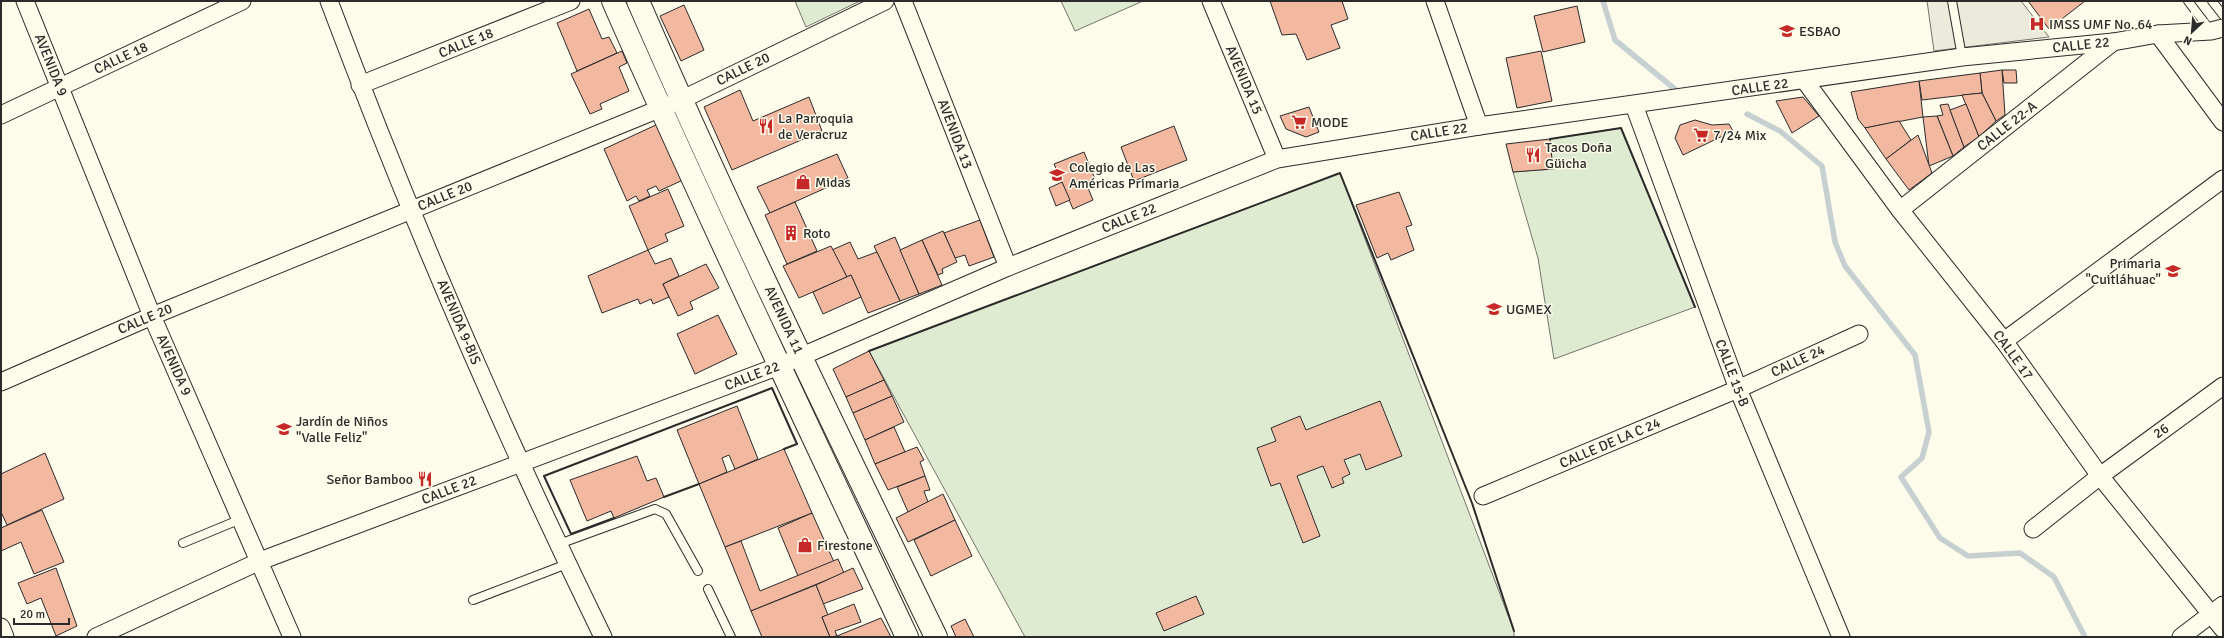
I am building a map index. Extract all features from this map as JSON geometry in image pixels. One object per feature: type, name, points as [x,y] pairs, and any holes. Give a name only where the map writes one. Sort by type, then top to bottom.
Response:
[{"type":"main road","name":"AVENIDA 11","points":[[613,1],[660,108],[740,278],[779,366],[907,637]]},
{"type":"main road","name":"AVENIDA 11","points":[[638,1],[681,100],[801,357],[936,637]]},
{"type":"main road","points":[[740,278],[761,269]]},
{"type":"main road","points":[[856,528],[879,519]]},
{"type":"street","name":"AVENIDA 9","points":[[25,1],[152,316],[292,637]]},
{"type":"street","name":"CALLE 18","points":[[1,115],[242,1]]},
{"type":"street","name":"AVENIDA 9-BIS","points":[[328,1],[360,85],[411,210],[520,464],[603,637]]},
{"type":"street","name":"CALLE 18","points":[[360,85],[571,1]]},
{"type":"street","name":"CALLE 20","points":[[1,382],[152,316],[681,100],[886,1]]},
{"type":"street","name":"AVENIDA 13","points":[[903,1],[1008,267]]},
{"type":"street","name":"AVENIDA 15","points":[[1211,1],[1277,159]]},
{"type":"street","points":[[1435,1],[1479,126]]},
{"type":"street","name":"CALLE 22","points":[[96,637],[260,561],[779,366],[1008,267],[1277,159],[1479,126],[1805,81],[1962,57],[2114,42],[2158,34],[2217,29]]},
{"type":"street","points":[[2158,34],[2223,122]]},
{"type":"street","name":"CALLE 22-A","points":[[1900,210],[2114,42]]},
{"type":"street","name":"CALLE 17","points":[[1805,81],[1900,210],[2004,341],[2100,476],[2217,609],[2223,629]]},
{"type":"street","name":"CALLE 15-B","points":[[1634,105],[1738,389],[1841,637]]},
{"type":"street","points":[[2004,341],[2223,179]]},
{"type":"street","name":"CALLE 24","points":[[1738,389],[1859,334]]},
{"type":"street","name":"26","points":[[2033,530],[2100,476],[2223,386]]},
{"type":"street","name":"CALLE DE LA C 24","points":[[1483,496],[1738,389]]},
{"type":"street","points":[[2181,637],[2217,609]]},
{"type":"street","points":[[1,627],[5,637]]},
{"type":"lane","points":[[1952,1],[1962,57]]},
{"type":"lane","points":[[2188,1],[2217,29]]},
{"type":"lane","points":[[2212,1],[2223,15]]},
{"type":"lane","points":[[559,544],[655,509],[666,514],[698,571]]},
{"type":"lane","points":[[183,542],[241,519]]},
{"type":"lane","points":[[473,600],[567,564]]},
{"type":"lane","points":[[708,589],[731,637]]},
{"type":"green space","points":[[795,1],[860,1],[806,27]]},
{"type":"green space","points":[[1061,1],[1143,1],[1075,31]]},
{"type":"green space","points":[[1621,128],[1695,307],[1554,359],[1538,258],[1513,172],[1552,169],[1550,139]]},
{"type":"green space","points":[[1340,173],[1514,631],[1514,637],[1025,637],[869,351]]},
{"type":"shaded area","points":[[1927,1],[2021,1],[2049,37],[1934,51]]},
{"type":"building","points":[[1270,1],[1342,1],[1348,19],[1331,25],[1340,48],[1307,60],[1296,34],[1282,35]]},
{"type":"building","points":[[2028,1],[2085,1],[2049,29]]},
{"type":"building","points":[[684,5],[704,50],[681,61],[660,16]]},
{"type":"building","points":[[1577,6],[1585,42],[1543,52],[1534,16]]},
{"type":"building","points":[[589,9],[602,39],[609,37],[617,53],[577,71],[557,23]]},
{"type":"building","points":[[622,51],[627,63],[619,67],[629,91],[600,104],[602,109],[590,114],[571,74]]},
{"type":"building","points":[[1541,51],[1552,101],[1517,108],[1506,58]]},
{"type":"building","points":[[2002,70],[2016,70],[2017,83],[2004,83]]},
{"type":"building","points":[[2002,70],[2005,115],[1996,121],[1982,93],[1980,73]]},
{"type":"building","points":[[1980,73],[1982,93],[1922,100],[1919,81]]},
{"type":"building","points":[[1919,81],[1923,117],[1865,128],[1858,119],[1851,92]]},
{"type":"building","name":"La Parroquia de Veracruz","points":[[740,90],[753,121],[809,97],[822,131],[732,170],[704,107]]},
{"type":"building","points":[[1982,93],[1996,121],[1979,137],[1962,95]]},
{"type":"building","points":[[1803,97],[1819,116],[1792,133],[1776,101]]},
{"type":"building","points":[[1948,104],[1964,147],[1953,156],[1937,116],[1943,115],[1940,105]]},
{"type":"building","points":[[1966,104],[1979,137],[1964,147],[1950,110]]},
{"type":"building","name":"MODE","points":[[1309,107],[1319,132],[1306,137],[1286,129],[1280,116]]},
{"type":"building","points":[[1937,116],[1953,156],[1929,166],[1923,117]]},
{"type":"building","name":"7/24 Mix","points":[[1695,120],[1712,125],[1729,124],[1733,131],[1683,155],[1675,138],[1680,125]]},
{"type":"building","points":[[1899,121],[1911,140],[1886,159],[1865,128]]},
{"type":"building","points":[[658,124],[683,180],[659,191],[656,186],[647,190],[650,196],[639,201],[636,196],[627,201],[604,149]]},
{"type":"building","points":[[1174,126],[1187,160],[1134,181],[1121,147]]},
{"type":"building","points":[[1918,135],[1932,173],[1909,190],[1886,159]]},
{"type":"building","points":[[1550,139],[1553,169],[1513,172],[1506,144]]},
{"type":"building","points":[[1084,152],[1095,179],[1086,183],[1093,200],[1073,209],[1054,164]]},
{"type":"building","name":"Midas","points":[[837,154],[848,178],[770,213],[757,187]]},
{"type":"building","points":[[1062,182],[1070,200],[1056,206],[1049,188]]},
{"type":"building","points":[[668,189],[684,226],[665,234],[668,241],[648,250],[629,206]]},
{"type":"building","points":[[1399,192],[1412,225],[1406,227],[1414,250],[1391,260],[1388,253],[1377,258],[1356,205]]},
{"type":"building","name":"Roto","points":[[795,202],[817,251],[787,264],[765,215]]},
{"type":"building","points":[[980,220],[994,257],[969,266],[965,255],[955,258],[944,233]]},
{"type":"building","points":[[943,231],[957,262],[942,269],[943,273],[938,275],[922,240]]},
{"type":"building","points":[[895,237],[919,294],[900,301],[874,246]]},
{"type":"building","points":[[922,240],[942,285],[919,294],[900,250]]},
{"type":"building","points":[[850,242],[858,259],[877,252],[900,301],[868,313],[851,275],[847,277],[832,250]]},
{"type":"building","points":[[831,246],[847,277],[799,298],[783,266]]},
{"type":"building","points":[[648,250],[655,264],[671,258],[679,276],[663,284],[669,297],[653,304],[651,299],[640,304],[638,299],[602,313],[588,276]]},
{"type":"building","points":[[706,264],[719,288],[690,302],[693,309],[678,316],[663,284]]},
{"type":"building","points":[[851,275],[861,297],[823,314],[813,292]]},
{"type":"building","points":[[718,315],[737,354],[695,374],[677,334]]},
{"type":"building","points":[[869,351],[884,380],[846,397],[833,369]]},
{"type":"building","points":[[884,380],[892,396],[853,413],[846,397]]},
{"type":"building","points":[[892,396],[904,422],[865,440],[853,413]]},
{"type":"building","points":[[1380,401],[1402,456],[1366,470],[1360,454],[1344,460],[1350,474],[1342,478],[1344,483],[1332,488],[1323,466],[1297,476],[1320,536],[1303,543],[1280,483],[1271,486],[1257,448],[1276,441],[1271,428],[1300,416],[1306,430]]},
{"type":"building","points":[[737,406],[758,459],[735,469],[729,455],[722,458],[727,472],[699,484],[677,430]]},
{"type":"building","points":[[894,427],[905,452],[875,464],[865,440]]},
{"type":"building","points":[[917,447],[924,460],[920,462],[925,476],[888,490],[875,464]]},
{"type":"building","points":[[784,449],[812,513],[725,547],[699,484]]},
{"type":"building","points":[[45,453],[64,499],[7,525],[1,512],[1,474]]},
{"type":"building","points":[[637,456],[647,481],[656,478],[664,497],[614,518],[611,511],[587,521],[570,480]]},
{"type":"building","points":[[925,476],[930,490],[924,491],[928,502],[908,512],[897,487]]},
{"type":"building","points":[[943,494],[955,520],[908,542],[896,518]]},
{"type":"building","points":[[42,510],[64,562],[34,574],[21,542],[1,551],[1,528]]},
{"type":"building","name":"Firestone","points":[[812,513],[834,562],[798,576],[778,528]]},
{"type":"building","points":[[955,520],[972,556],[931,576],[914,540]]},
{"type":"building","points":[[741,541],[760,591],[838,559],[844,573],[751,611],[725,547]]},
{"type":"building","points":[[56,568],[77,626],[56,636],[41,598],[27,604],[18,583]]},
{"type":"building","points":[[853,568],[863,589],[823,604],[816,585]]},
{"type":"building","points":[[816,585],[828,615],[822,617],[830,637],[762,637],[751,611]]},
{"type":"building","points":[[1196,596],[1204,614],[1164,631],[1156,613]]},
{"type":"building","points":[[854,604],[861,622],[835,631],[837,636],[830,637],[822,617]]},
{"type":"building","points":[[881,618],[891,637],[834,637],[837,636]]},
{"type":"building","points":[[965,619],[974,637],[956,637],[951,626]]},
{"type":"waterway","points":[[1603,1],[1615,40],[1676,90]]},
{"type":"waterway","points":[[1747,114],[1780,131],[1822,166],[1835,242],[1845,266],[1915,355],[1929,432],[1922,458],[1901,477],[1940,538],[1968,556],[2020,553],[2054,577],[2085,637]]},
{"type":"wall","points":[[1550,139],[1621,128],[1695,307]]},
{"type":"wall","points":[[869,351],[1340,173],[1472,503],[1514,631]]},
{"type":"wall","points":[[614,518],[571,534],[544,476],[772,388],[797,444],[784,449]]},
{"type":"wall","points":[[664,497],[699,484]]},
{"type":"place","name":"IMSS UMF No. 64","points":[[2037,24]]},
{"type":"place","name":"ESBAO","points":[[1787,31]]},
{"type":"place","name":"MODE","points":[[1299,122]]},
{"type":"place","name":"La Parroquia de Veracruz","points":[[766,126]]},
{"type":"place","name":"7/24 Mix","points":[[1701,135]]},
{"type":"place","name":"Tacos Doña Güicha","points":[[1533,155]]},
{"type":"place","name":"Colegio de Las Américas Primaria","points":[[1057,175]]},
{"type":"place","name":"Midas","points":[[803,182]]},
{"type":"place","name":"Roto","points":[[791,233]]},
{"type":"place","name":"Primaria \"Cuitláhuac\"","points":[[2173,271]]},
{"type":"place","name":"UGMEX","points":[[1494,309]]},
{"type":"place","name":"Jardín de Niños \"Valle Feliz\"","points":[[284,429]]},
{"type":"place","name":"Señor Bamboo","points":[[425,479]]},
{"type":"place","name":"Firestone","points":[[805,545]]}]
